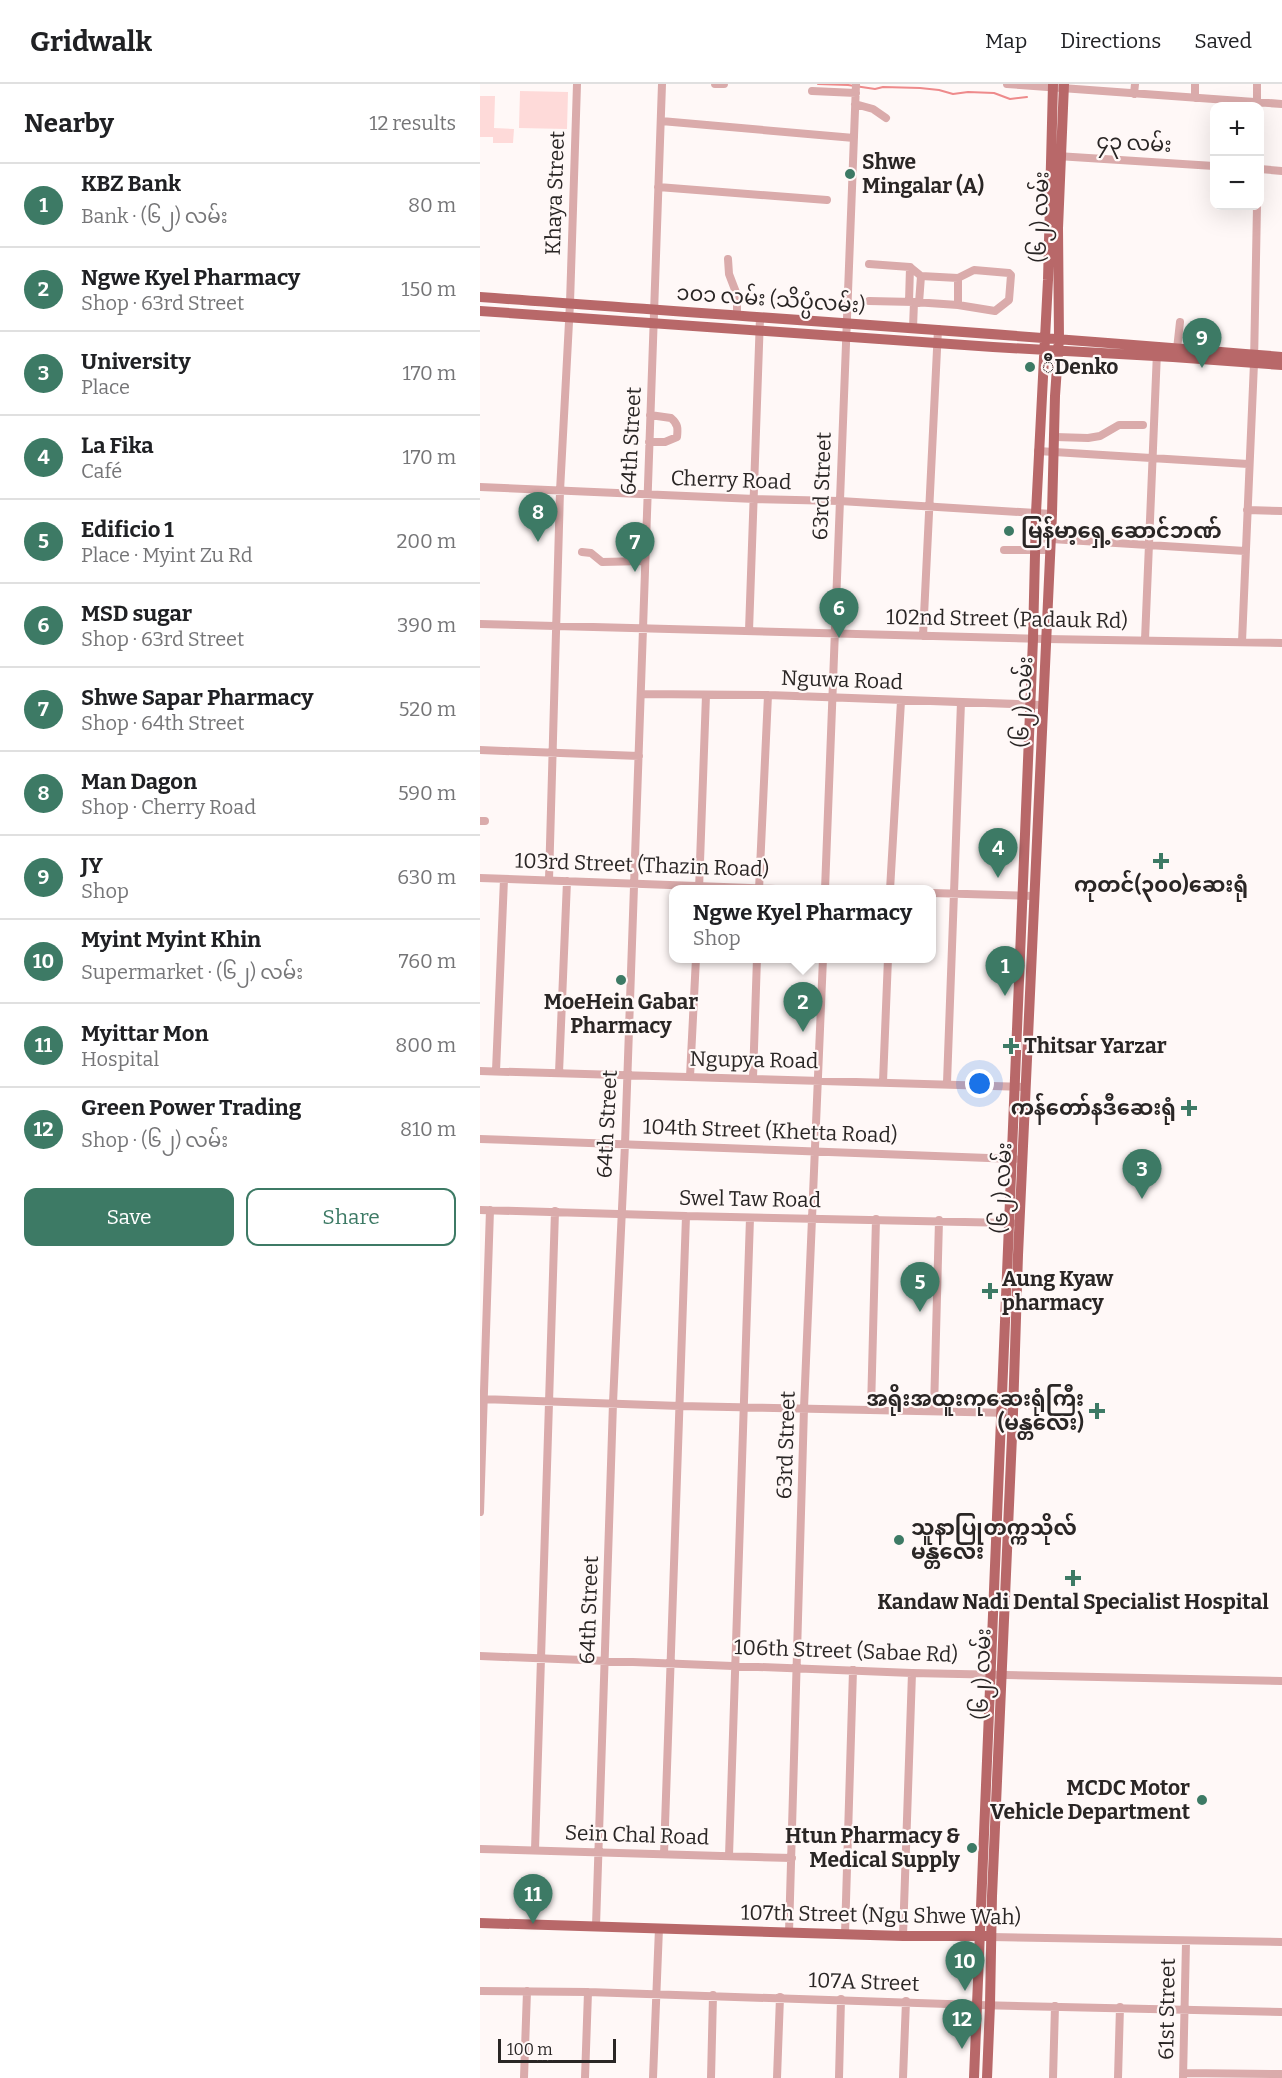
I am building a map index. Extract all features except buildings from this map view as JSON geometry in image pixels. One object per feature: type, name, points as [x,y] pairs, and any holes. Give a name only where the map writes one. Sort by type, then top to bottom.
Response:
[{"type":"main road","name":"(၆၂) လမ်း","points":[[1017,1159],[1014,1086],[1033,639],[1038,451],[1056,156],[1058,86]]},
{"type":"main road","name":"(၆၂) လမ်း","points":[[987,2078],[1003,1674],[1014,1223],[1017,1159],[1026,1087],[1059,338],[1056,156]]},
{"type":"main road","name":"၁၀၁ လမ်း (သိပ္ပံလမ်း)","points":[[480,297],[847,325],[1059,338],[1157,352]]},
{"type":"main road","name":"၁၀၁ လမ်း (သိပ္ပံလမ်း)","points":[[480,311],[1045,351],[1157,352]]},
{"type":"main road","points":[[1157,352],[1177,349],[1282,365]]},
{"type":"main road","points":[[1157,352],[1254,359],[1282,357]]},
{"type":"main road","name":"(၆၂) လမ်း","points":[[974,2078],[991,1674],[1008,1413]]},
{"type":"main road","name":"107th Street (Ngu Shwe Wah)","points":[[480,1923],[903,1936],[991,1936]]},
{"type":"street","name":"Khaya Street","points":[[549,880],[560,491],[570,303],[577,84]]},
{"type":"street","points":[[656,309],[662,84]]},
{"type":"street","points":[[715,84],[724,84]]},
{"type":"street","points":[[1007,84],[1058,86],[1236,102]]},
{"type":"street","points":[[1134,94],[1135,84]]},
{"type":"street","points":[[1195,98],[1196,84]]},
{"type":"street","points":[[1257,84],[1257,102]]},
{"type":"street","points":[[812,91],[856,89]]},
{"type":"street","name":"63rd Street","points":[[825,885],[856,89]]},
{"type":"street","points":[[855,104],[873,109],[886,118]]},
{"type":"street","points":[[1264,104],[1282,104]]},
{"type":"street","points":[[661,121],[854,138]]},
{"type":"street","name":"၄၃ လမ်း","points":[[1056,156],[1210,166]]},
{"type":"street","points":[[1264,169],[1282,171]]},
{"type":"street","points":[[658,186],[827,200]]},
{"type":"street","points":[[1242,642],[1254,359],[1257,210]]},
{"type":"street","points":[[728,260],[729,274],[737,295],[737,316]]},
{"type":"street","points":[[869,264],[910,267],[921,276],[958,278],[974,270],[1011,275],[1009,300],[993,312],[958,305],[869,301]]},
{"type":"street","points":[[910,267],[914,302],[913,328]]},
{"type":"street","points":[[914,302],[921,276]]},
{"type":"street","points":[[958,278],[958,305]]},
{"type":"street","name":"64th Street","points":[[596,1926],[613,1403],[635,884],[646,495],[656,309]]},
{"type":"street","points":[[749,631],[760,317]]},
{"type":"street","points":[[1177,349],[1180,321]]},
{"type":"street","points":[[923,636],[938,329]]},
{"type":"street","points":[[1145,640],[1157,352]]},
{"type":"street","points":[[649,442],[672,441],[677,437],[678,429],[671,418],[650,415]]},
{"type":"street","points":[[1055,437],[1088,438],[1100,436],[1119,425],[1143,425]]},
{"type":"street","points":[[1038,451],[1248,464]]},
{"type":"street","name":"Cherry Road","points":[[480,487],[840,501],[1052,514]]},
{"type":"street","points":[[1247,510],[1282,511]]},
{"type":"street","points":[[1035,538],[1245,551]]},
{"type":"street","points":[[1004,550],[1050,550]]},
{"type":"street","points":[[582,552],[591,553],[602,562],[644,561]]},
{"type":"street","name":"102nd Street (Padauk Rd)","points":[[480,624],[1033,639],[1282,643]]},
{"type":"street","name":"Nguwa Road","points":[[641,694],[768,695],[1042,705]]},
{"type":"street","points":[[699,885],[706,695]]},
{"type":"street","points":[[759,885],[768,695]]},
{"type":"street","points":[[890,885],[901,701]]},
{"type":"street","points":[[947,1083],[956,894],[961,702]]},
{"type":"street","points":[[480,750],[639,756]]},
{"type":"street","name":"103rd Street (Thazin Road)","points":[[480,878],[669,886]]},
{"type":"street","points":[[496,1071],[504,879]]},
{"type":"street","points":[[559,1073],[567,881]]},
{"type":"street","points":[[936,893],[1034,896]]},
{"type":"street","points":[[690,1077],[696,963]]},
{"type":"street","points":[[753,1078],[757,963]]},
{"type":"street","name":"63rd Street","points":[[789,1933],[804,1408],[823,963]]},
{"type":"street","points":[[883,1082],[888,963]]},
{"type":"street","name":"Ngupya Road","points":[[480,1071],[1026,1087]]},
{"type":"street","name":"104th Street (Khetta Road)","points":[[480,1139],[1017,1159]]},
{"type":"street","name":"Swel Taw Road","points":[[480,1210],[1014,1223]]},
{"type":"street","points":[[480,1512],[490,1210]]},
{"type":"street","points":[[535,1850],[555,1211]]},
{"type":"street","points":[[664,1854],[686,1216]]},
{"type":"street","points":[[729,1856],[750,1218]]},
{"type":"street","points":[[871,1409],[876,1219]]},
{"type":"street","points":[[934,1410],[939,1220]]},
{"type":"street","points":[[482,1399],[1008,1413]]},
{"type":"street","name":"106th Street (Sabae Rd)","points":[[480,1656],[912,1673],[1282,1681]]},
{"type":"street","points":[[845,1934],[853,1670]]},
{"type":"street","points":[[903,1936],[912,1673]]},
{"type":"street","name":"Sein Chal Road","points":[[480,1850],[792,1858]]},
{"type":"street","points":[[652,2078],[658,1928]]},
{"type":"street","name":"107th Street (Ngu Shwe Wah)","points":[[991,1936],[1186,1942],[1282,1942]]},
{"type":"street","name":"61st Street","points":[[1183,2075],[1186,1942]]},
{"type":"street","name":"107A Street","points":[[480,1991],[713,1995],[977,2005],[1282,2012]]},
{"type":"street","points":[[524,2078],[527,1991]]},
{"type":"street","points":[[585,2078],[588,1992]]},
{"type":"street","points":[[711,2078],[713,1995]]},
{"type":"street","points":[[777,2078],[780,1997]]},
{"type":"street","points":[[839,2078],[841,1999]]},
{"type":"street","points":[[903,2078],[906,2001]]},
{"type":"street","points":[[1053,2078],[1055,2006]]},
{"type":"street","points":[[1118,2078],[1120,2007]]},
{"type":"street","points":[[1183,2075],[1282,2074]]},
{"type":"shaded area","points":[[520,91],[568,92],[567,129],[519,128]]},
{"type":"shaded area","points":[[480,96],[495,96],[494,128],[514,129],[513,143],[493,143],[493,137],[480,137]]},
{"type":"waterway","points":[[818,84],[875,89],[883,87],[920,88],[953,94],[994,93],[1010,99],[1027,97]]},
{"type":"place","name":"Shwe Mingalar (A)","points":[[850,174]]},
{"type":"place","name":"ီDenko","points":[[1030,367]]},
{"type":"place","name":"JY","points":[[1202,368]]},
{"type":"place","name":"မြန်မာ့ရှေ့ဆောင်ဘဏ်","points":[[1009,531]]},
{"type":"place","name":"Man Dagon","points":[[538,542]]},
{"type":"place","name":"Shwe Sapar Pharmacy","points":[[635,572]]},
{"type":"place","name":"MSD sugar","points":[[839,638]]},
{"type":"place","name":"ကုတင်(၃၀၀)ဆေးရုံ","points":[[1161,861]]},
{"type":"place","name":"La Fika","points":[[998,878]]},
{"type":"place","name":"MoeHein Gabar Pharmacy","points":[[621,980]]},
{"type":"place","name":"KBZ Bank","points":[[1005,996]]},
{"type":"place","name":"Ngwe Kyel Pharmacy","points":[[803,1032]]},
{"type":"place","name":"Thitsar Yarzar","points":[[1011,1046]]},
{"type":"place","name":"ကန်တော်နဒီဆေးရုံ","points":[[1189,1108]]},
{"type":"place","name":"University","points":[[1142,1199]]},
{"type":"place","name":"Aung Kyaw pharmacy","points":[[990,1291]]},
{"type":"place","name":"Edificio 1","points":[[920,1312]]},
{"type":"place","name":"အရိုးအထူးကုဆေးရုံကြီး (မန္တလေး)","points":[[1097,1411]]},
{"type":"place","name":"သူနာပြုတက္ကသိုလ် မန္တလေး","points":[[899,1540]]},
{"type":"place","name":"Kandaw Nadi Dental Specialist Hospital","points":[[1073,1578]]},
{"type":"place","name":"MCDC Motor Vehicle Department","points":[[1202,1800]]},
{"type":"place","name":"Htun Pharmacy & Medical Supply","points":[[972,1848]]},
{"type":"place","name":"Myittar Mon","points":[[533,1924]]},
{"type":"place","name":"Myint Myint Khin","points":[[965,1991]]},
{"type":"place","name":"Green Power Trading","points":[[962,2049]]}]
